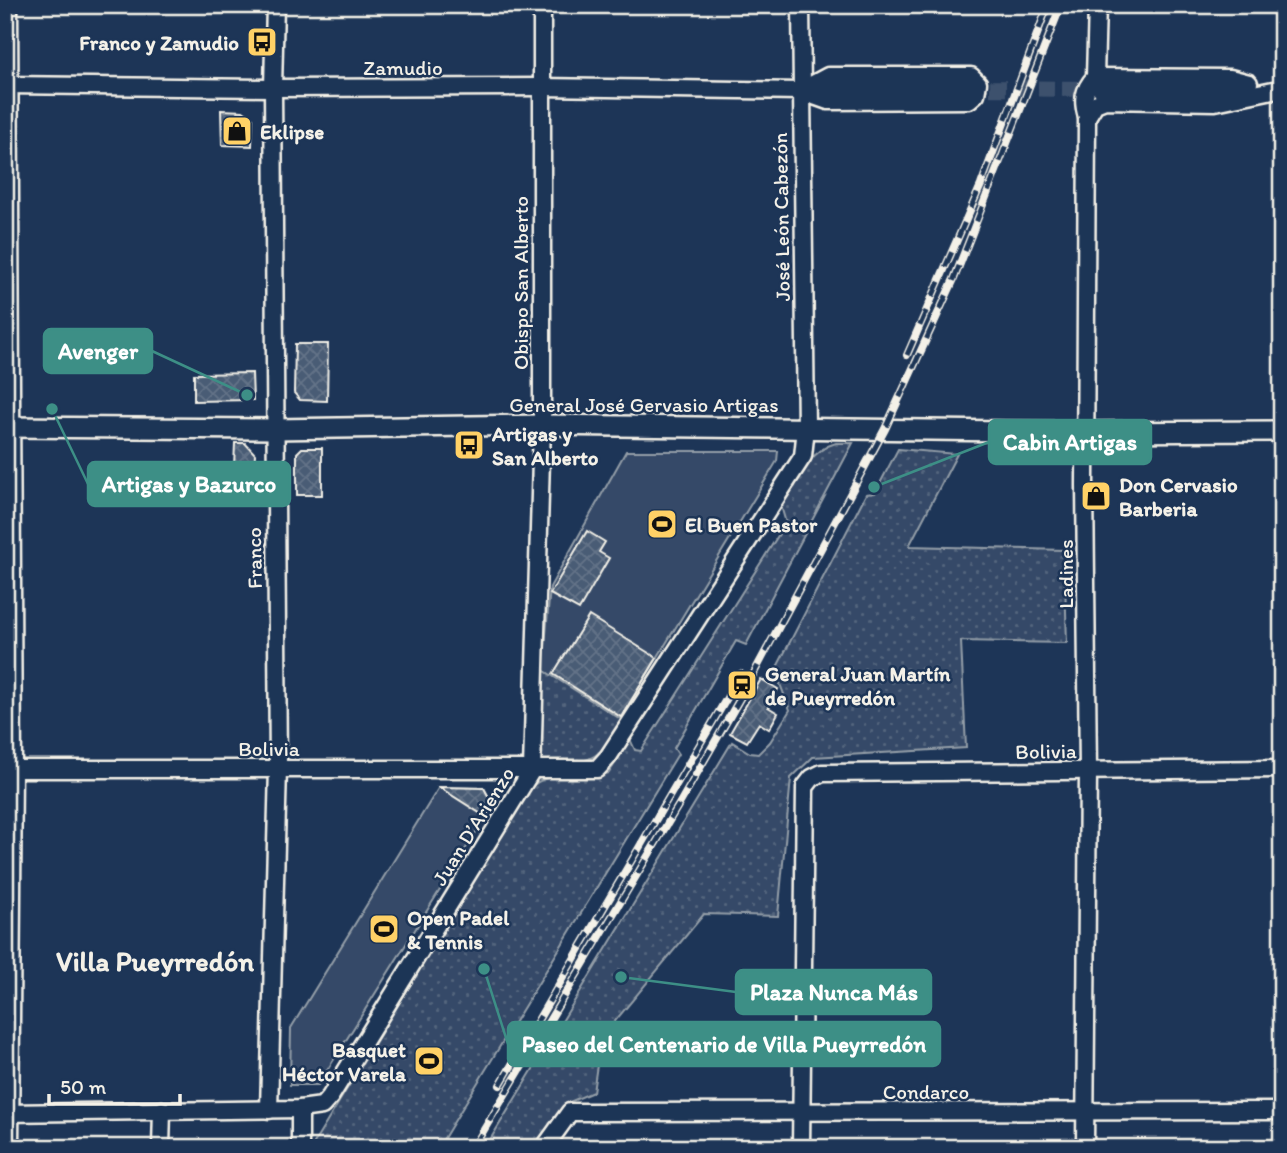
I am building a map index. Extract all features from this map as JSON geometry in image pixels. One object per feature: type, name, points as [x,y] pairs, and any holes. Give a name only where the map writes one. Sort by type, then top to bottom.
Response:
[{"type":"street","points":[[9,5],[10,1148]]},
{"type":"street","name":"Franco","points":[[269,1110],[278,768],[274,429],[275,5]]},
{"type":"street","name":"Obispo San Alberto","points":[[532,770],[541,425],[542,5]]},
{"type":"street","name":"José León Cabezón","points":[[801,5],[806,428]]},
{"type":"street","name":"Ladines","points":[[1085,1148],[1088,771],[1085,432],[1087,117],[1082,103],[1087,85],[1098,83],[1097,5]]},
{"type":"street","name":"Zamudio","points":[[828,76],[971,76],[978,83],[976,94],[969,100],[828,101],[800,91],[828,76]]},
{"type":"street","points":[[1098,83],[1277,90]]},
{"type":"street","name":"Zamudio","points":[[7,85],[800,91],[966,88]]},
{"type":"street","points":[[1087,117],[1095,104],[1105,100],[1214,102],[1277,90]]},
{"type":"street","name":"General José Gervasio Artigas","points":[[8,427],[274,429],[541,425],[1085,432],[1282,431]]},
{"type":"street","name":"Juan D’Arienzo","points":[[300,1110],[322,1106],[330,1097],[532,770],[597,769],[608,757],[803,456],[806,428]]},
{"type":"street","name":"Bolivia","points":[[9,769],[532,770]]},
{"type":"street","name":"Bolivia","points":[[801,1113],[805,787],[812,778],[822,773],[1282,769]]},
{"type":"street","points":[[162,1110],[162,1148]]},
{"type":"street","points":[[8,1113],[300,1110],[300,1148]]},
{"type":"street","name":"Condarco","points":[[544,1148],[570,1112],[1282,1111]]},
{"type":"street","points":[[801,1113],[801,1148]]},
{"type":"shaded area","points":[[836,443],[853,443],[746,645],[736,641],[674,748],[678,754],[438,1148],[311,1148],[529,790],[545,779],[609,773],[630,739],[635,750],[641,751],[786,523],[781,506],[797,478],[810,460],[826,447]]},
{"type":"shaded area","points":[[898,449],[957,454],[909,546],[1064,550],[1067,643],[961,641],[966,748],[813,757],[791,778],[778,916],[704,914],[601,1038],[593,1092],[567,1103],[535,1148],[485,1148],[732,742],[750,753],[758,754],[770,742],[790,710],[775,671],[866,494],[875,493]]},
{"type":"shaded area","name":"El Buen Pastor","points":[[626,451],[778,451],[777,461],[620,719],[543,670],[550,587]]},
{"type":"shaded area","points":[[543,670],[622,720],[605,746],[591,758],[573,762],[542,763]]},
{"type":"shaded area","name":"Open Padel & Tennis","points":[[439,787],[484,788],[493,805],[318,1085],[290,1085],[291,1028]]},
{"type":"building","name":"Eklipse","points":[[221,110],[243,111],[253,118],[252,146],[222,145]]},
{"type":"building","points":[[295,344],[328,344],[327,401],[300,400],[294,393]]},
{"type":"building","points":[[252,373],[253,400],[194,401],[194,374]]},
{"type":"building","points":[[235,443],[245,443],[255,454],[254,467],[234,467]]},
{"type":"building","points":[[302,448],[322,448],[322,495],[297,495],[297,453]]},
{"type":"building","points":[[587,531],[605,542],[599,552],[609,558],[579,610],[550,594]]},
{"type":"building","points":[[589,616],[657,658],[621,717],[553,674]]},
{"type":"building","points":[[761,679],[778,689],[768,707],[778,713],[769,729],[759,723],[747,742],[730,733]]},
{"type":"building","points":[[439,787],[484,788],[493,805],[486,817]]},
{"type":"tunnel","points":[[966,88],[1100,89]]},
{"type":"railway","points":[[907,355],[981,185],[1048,5]]},
{"type":"railway","points":[[473,1148],[746,688],[885,429],[954,279],[1061,5]]},
{"type":"railway","points":[[500,1085],[741,674]]},
{"type":"place","name":"Franco y Zamudio","points":[[262,42]]},
{"type":"place","name":"Eklipse","points":[[237,131]]},
{"type":"place","name":"Avenger","points":[[247,395]]},
{"type":"place","name":"Artigas y Bazurco","points":[[52,409]]},
{"type":"place","name":"Artigas y San Alberto","points":[[469,445]]},
{"type":"place","name":"Cabin Artigas","points":[[874,487]]},
{"type":"place","name":"Don Cervasio Barberia","points":[[1096,496]]},
{"type":"place","name":"El Buen Pastor","points":[[662,524]]},
{"type":"place","name":"General Juan Martín de Pueyrredón","points":[[742,685]]},
{"type":"place","name":"Open Padel & Tennis","points":[[384,929]]},
{"type":"place","name":"Paseo del Centenario de Villa Pueyrredón","points":[[484,969]]},
{"type":"place","name":"Plaza Nunca Más","points":[[621,977]]},
{"type":"place","name":"Basquet Héctor Varela","points":[[429,1061]]},
{"type":"district","name":"Villa Pueyrredón","points":[[155,961]]}]
